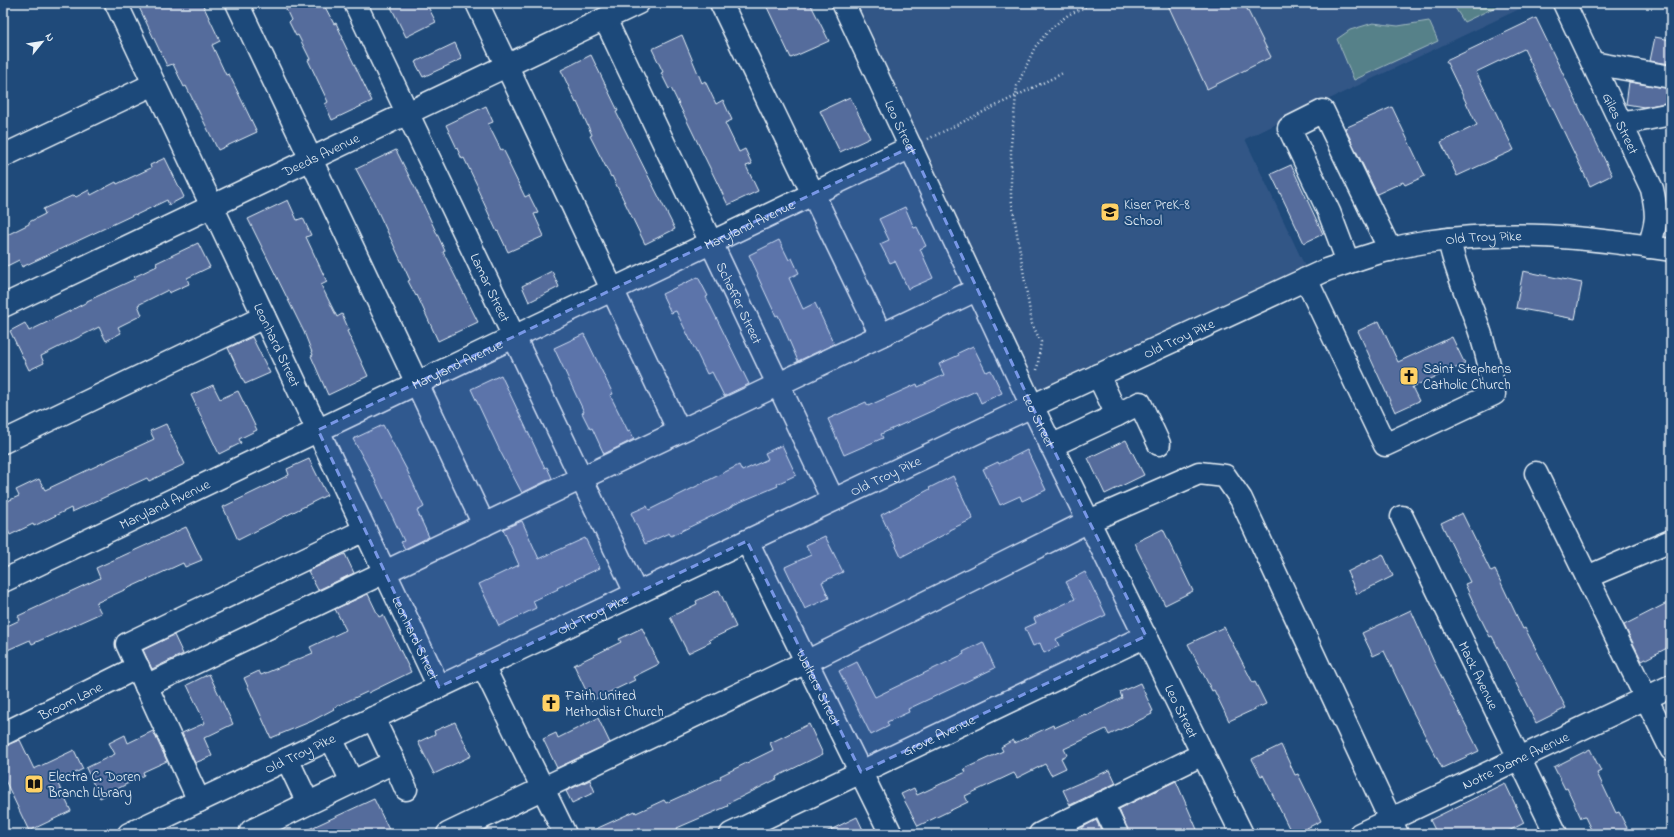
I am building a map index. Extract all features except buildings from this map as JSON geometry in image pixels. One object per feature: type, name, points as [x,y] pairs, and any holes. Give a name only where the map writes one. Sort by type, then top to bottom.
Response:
[{"type":"street","name":"Leonhard Street","points":[[116,3],[439,687]]},
{"type":"street","points":[[237,3],[484,525]]},
{"type":"street","name":"Lamar Street","points":[[355,3],[636,593]]},
{"type":"street","points":[[477,3],[679,432]]},
{"type":"street","name":"Deeds Avenue","points":[[3,306],[638,3]]},
{"type":"street","points":[[721,3],[881,335]]},
{"type":"street","name":"Leo Street","points":[[843,3],[1051,446],[1146,636],[1242,834]]},
{"type":"street","name":"Giles Street","points":[[1564,3],[1652,189],[1656,206],[1657,222],[1649,247]]},
{"type":"street","name":"Schaffer Street","points":[[605,19],[833,500]]},
{"type":"street","points":[[1593,63],[1671,77]]},
{"type":"street","points":[[3,156],[154,84]]},
{"type":"street","points":[[1348,262],[1329,212],[1289,128],[1323,111],[1390,250]]},
{"type":"street","points":[[1621,124],[1670,116]]},
{"type":"street","name":"Maryland Avenue","points":[[3,580],[911,147]]},
{"type":"street","name":"Old Troy Pike","points":[[129,834],[1098,374],[1326,270],[1390,250],[1424,242],[1476,236],[1532,234],[1588,238],[1671,250]]},
{"type":"street","points":[[1306,279],[1385,446],[1494,394],[1492,376],[1481,334],[1452,257],[1449,239]]},
{"type":"street","name":"Broom Lane","points":[[3,734],[142,677],[385,572],[978,289]]},
{"type":"street","points":[[3,442],[264,317]]},
{"type":"street","points":[[1098,374],[1117,415]]},
{"type":"street","points":[[1051,446],[1140,404],[1159,444]]},
{"type":"street","points":[[448,834],[806,662],[1089,521],[1199,474],[1225,476],[1241,499],[1393,827]]},
{"type":"street","points":[[1536,474],[1671,748]]},
{"type":"street","name":"Mack Avenue","points":[[1402,517],[1556,834]]},
{"type":"street","points":[[199,801],[127,644],[365,530]]},
{"type":"street","name":"Walters Street","points":[[747,541],[891,834]]},
{"type":"street","points":[[1587,577],[1671,541]]},
{"type":"street","name":"Grove Avenue","points":[[731,834],[1146,636]]},
{"type":"street","points":[[483,666],[565,834]]},
{"type":"street","name":"Notre Dame Avenue","points":[[1360,834],[1393,827],[1520,758],[1671,686]]},
{"type":"street","points":[[373,718],[406,789]]},
{"type":"street","points":[[331,738],[352,782]]},
{"type":"street","points":[[1040,834],[1203,754]]},
{"type":"street","points":[[287,759],[308,803]]},
{"type":"street","points":[[252,834],[251,831],[394,762]]},
{"type":"street","points":[[1102,803],[1117,834]]},
{"type":"path","points":[[1032,406],[1041,342],[1032,324],[1011,197],[1011,145],[1015,96],[1017,86],[1035,47],[1050,29],[1068,15],[1093,3]]},
{"type":"path","points":[[911,147],[1062,73]]},
{"type":"highlighted area","points":[[911,147],[1032,406],[1146,636],[861,772],[747,541],[439,687],[318,430]]},
{"type":"shaded area","name":"Kiser PreK-8 School","points":[[843,3],[1532,3],[1245,139],[1310,277],[1032,406]]},
{"type":"green space","points":[[1452,3],[1504,3],[1464,22]]},
{"type":"green space","points":[[1429,21],[1438,41],[1354,80],[1337,39],[1350,30],[1373,23],[1398,26]]},
{"type":"place","name":"Kiser PreK-8 School","points":[[1110,212]]},
{"type":"place","name":"Saint Stephens Catholic Church","points":[[1409,376]]},
{"type":"place","name":"Faith United Methodist Church","points":[[551,703]]},
{"type":"place","name":"Electra C. Doren Branch Library","points":[[34,784]]}]
